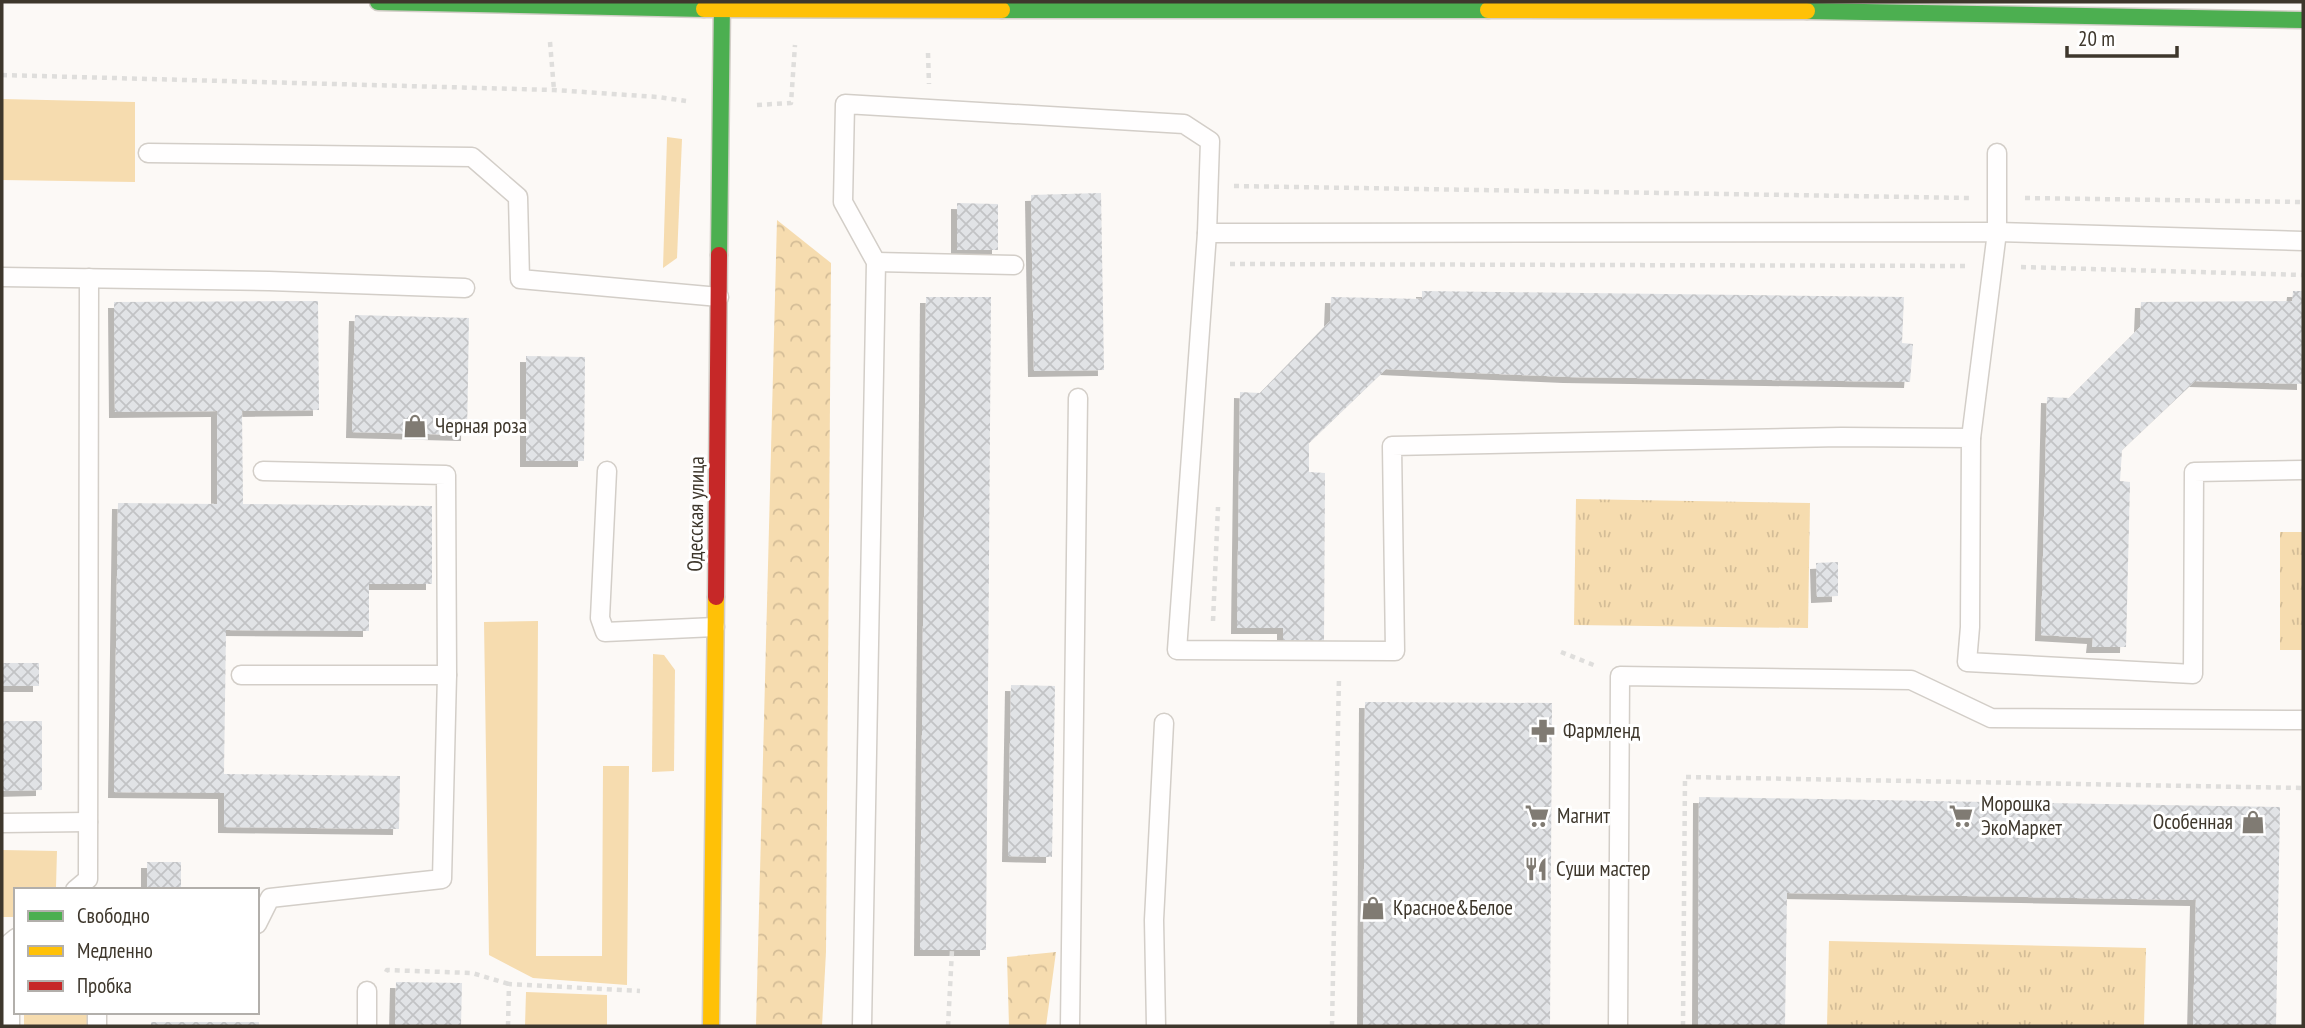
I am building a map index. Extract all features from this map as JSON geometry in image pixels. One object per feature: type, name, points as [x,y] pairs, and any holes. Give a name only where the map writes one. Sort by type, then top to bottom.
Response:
[{"type":"street","points":[[378,2],[722,5],[797,9],[1217,6],[2085,9],[2303,20]]},
{"type":"street","name":"Одесская улица","points":[[711,1026],[722,5]]},
{"type":"lane","points":[[862,1026],[876,262],[843,202],[845,104],[1184,124],[1210,141],[1207,233],[1177,650],[1395,651],[1392,446],[1841,437],[1971,438]]},
{"type":"lane","points":[[148,153],[472,157],[518,197],[520,279],[719,297]]},
{"type":"lane","points":[[1997,153],[1997,232],[1971,438],[1967,662],[2193,674],[2194,472],[2303,470]]},
{"type":"lane","points":[[1207,233],[1997,232],[2303,241]]},
{"type":"lane","points":[[876,262],[1014,265]]},
{"type":"lane","points":[[2,277],[269,281],[465,288]]},
{"type":"lane","points":[[77,888],[88,879],[89,278]]},
{"type":"lane","points":[[1070,1026],[1077,398]]},
{"type":"lane","points":[[259,920],[270,898],[442,879],[447,675],[446,475],[263,471]]},
{"type":"lane","points":[[607,471],[600,618],[604,632],[715,627]]},
{"type":"lane","points":[[241,675],[447,675]]},
{"type":"lane","points":[[1618,1026],[1620,676],[1911,680],[1991,718],[2303,720]]},
{"type":"lane","points":[[1156,1026],[1154,920],[1164,723]]},
{"type":"lane","points":[[2,823],[88,822]]},
{"type":"lane","points":[[10,1026],[11,943]]},
{"type":"lane","points":[[367,1026],[368,991]]},
{"type":"path","points":[[547,5],[554,90]]},
{"type":"path","points":[[2,75],[554,90],[658,97],[721,106],[791,103],[797,9]]},
{"type":"path","points":[[1209,185],[2303,202]]},
{"type":"path","points":[[1229,264],[1993,266],[2303,275]]},
{"type":"path","points":[[1213,621],[1218,498]]},
{"type":"path","points":[[1332,1026],[1340,651]]},
{"type":"path","points":[[1561,652],[1620,676]]},
{"type":"path","points":[[1683,1026],[1685,777],[2303,788]]},
{"type":"path","points":[[948,1026],[952,950]]},
{"type":"path","points":[[368,991],[387,970],[472,973],[509,984],[640,990]]},
{"type":"path","points":[[508,1026],[509,984]]},
{"type":"green space","points":[[2,99],[135,102],[135,182],[2,180]]},
{"type":"green space","points":[[667,137],[682,139],[677,258],[663,268]]},
{"type":"green space","points":[[777,220],[831,263],[826,952],[822,1026],[756,1026]]},
{"type":"green space","points":[[1576,499],[1810,503],[1808,628],[1574,625]]},
{"type":"green space","points":[[2280,532],[2303,532],[2303,650],[2280,650]]},
{"type":"green space","points":[[538,621],[536,956],[602,956],[603,766],[629,766],[627,985],[533,978],[489,955],[484,622]]},
{"type":"green space","points":[[653,654],[664,655],[675,670],[674,771],[652,772]]},
{"type":"green space","points":[[2,850],[57,851],[56,887],[14,888],[14,917],[2,917]]},
{"type":"green space","points":[[1829,941],[2146,948],[2144,1026],[1827,1026]]},
{"type":"green space","points":[[1056,952],[1046,1026],[1009,1026],[1007,957]]},
{"type":"green space","points":[[526,992],[607,995],[607,1026],[525,1026]]},
{"type":"green space","points":[[24,1014],[91,1014],[90,1026],[24,1026]]},
{"type":"building","points":[[1101,193],[1104,370],[1034,371],[1031,195]]},
{"type":"building","points":[[957,203],[998,204],[998,250],[957,250]]},
{"type":"building","points":[[1422,291],[1904,297],[1902,343],[1913,344],[1910,382],[1569,377],[1386,369],[1309,443],[1309,472],[1325,473],[1324,641],[1283,640],[1283,628],[1237,628],[1240,392],[1260,393],[1330,321],[1331,297],[1422,299]]},
{"type":"building","points":[[2293,291],[2303,291],[2303,384],[2195,381],[2122,450],[2120,481],[2130,482],[2126,647],[2092,647],[2093,638],[2041,635],[2047,397],[2069,398],[2140,327],[2141,302],[2292,301]]},
{"type":"building","points":[[926,297],[991,297],[986,950],[920,950]]},
{"type":"building","points":[[318,301],[319,410],[242,411],[243,504],[432,506],[432,584],[369,584],[369,631],[226,630],[224,774],[400,776],[399,829],[224,827],[224,793],[114,792],[118,503],[217,504],[217,411],[115,412],[114,302]]},
{"type":"building","points":[[355,315],[469,318],[467,435],[352,432]]},
{"type":"building","points":[[526,356],[585,357],[584,461],[526,461]]},
{"type":"building","points":[[1838,562],[1838,596],[1817,597],[1816,563]]},
{"type":"building","points":[[2,663],[39,663],[39,686],[2,686]]},
{"type":"building","points":[[1011,685],[1055,686],[1052,857],[1008,856]]},
{"type":"building","points":[[1365,702],[1552,703],[1550,1026],[1363,1026]]},
{"type":"building","points":[[2,721],[42,721],[42,790],[2,791]]},
{"type":"building","points":[[1699,797],[2280,807],[2276,1026],[2193,1026],[2196,900],[1787,893],[1785,1026],[1698,1026]]},
{"type":"building","points":[[147,862],[181,862],[181,888],[147,888]]},
{"type":"building","points":[[396,982],[462,983],[461,1026],[395,1026]]},
{"type":"building","points":[[151,1022],[259,1022],[259,1026],[151,1026]]},
{"type":"traffic: fast","points":[[378,2],[704,9]]},
{"type":"traffic: fast","points":[[719,255],[722,2]]},
{"type":"traffic: fast","points":[[1002,10],[1488,10]]},
{"type":"traffic: fast","points":[[1807,11],[2303,20]]},
{"type":"traffic: slow","points":[[704,9],[1002,10]]},
{"type":"traffic: slow","points":[[1488,10],[1807,11]]},
{"type":"traffic: slow","points":[[711,1026],[716,597]]},
{"type":"traffic: jam","points":[[716,597],[719,255]]},
{"type":"place","name":"Черная роза","points":[[415,426]]},
{"type":"place","name":"Фармленд","points":[[1543,731]]},
{"type":"place","name":"Магнит","points":[[1537,816]]},
{"type":"place","name":"Морошка ЭкоМаркет","points":[[1961,816]]},
{"type":"place","name":"Особенная","points":[[2253,822]]},
{"type":"place","name":"Суши мастер","points":[[1536,869]]},
{"type":"place","name":"Красное&Белое","points":[[1373,908]]}]
